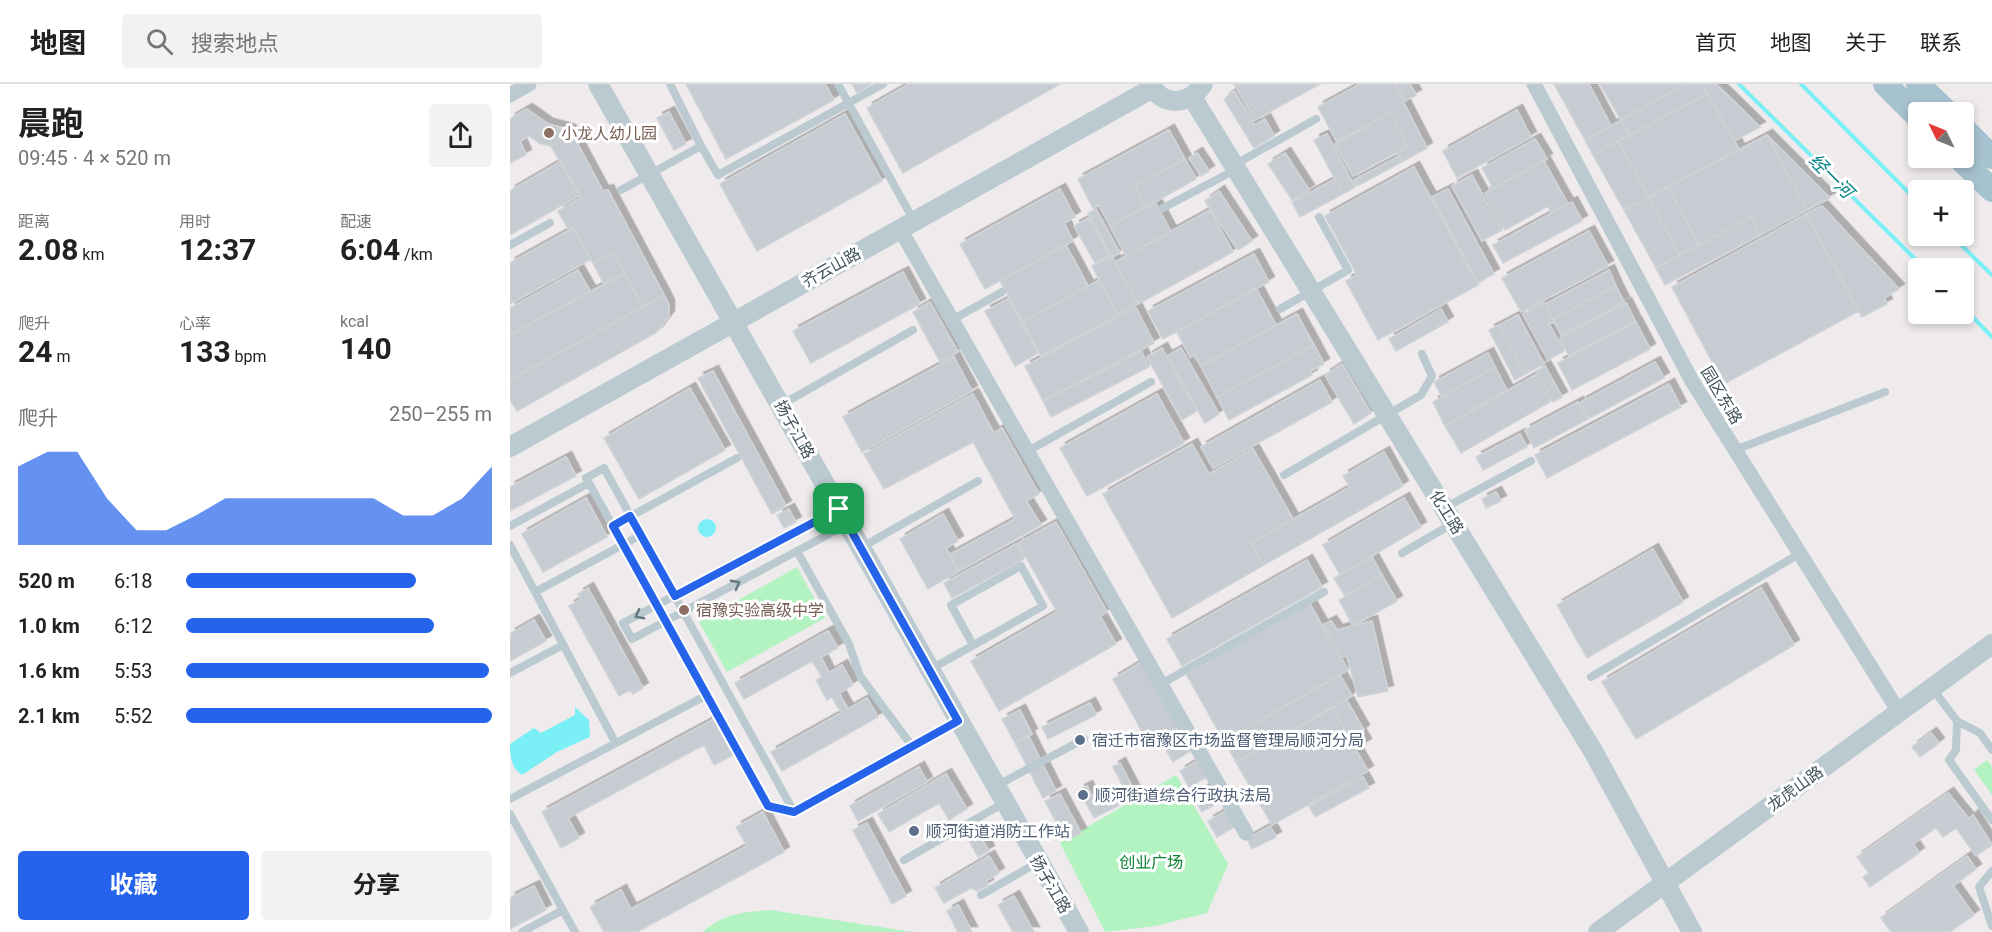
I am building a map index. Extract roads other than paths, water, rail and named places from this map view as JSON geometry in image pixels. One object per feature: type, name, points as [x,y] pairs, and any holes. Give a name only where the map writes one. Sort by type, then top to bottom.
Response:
[{"type":"main road","points":[[1885,84],[1908,107]]},
{"type":"main road","points":[[1918,84],[1937,102]]},
{"type":"main road","points":[[1974,139],[1992,157]]},
{"type":"main road","points":[[1969,168],[1992,190]]},
{"type":"street","points":[[510,95],[529,84]]},
{"type":"street","name":"扬子江路","points":[[598,84],[1079,932]]},
{"type":"street","name":"园区东路","points":[[1534,84],[1692,381],[1798,554],[1899,712]]},
{"type":"street","name":"化工路","points":[[1152,86],[1170,101],[1197,91],[1234,168],[1593,751],[1667,882],[1692,932]]},
{"type":"street","name":"齐云山路","points":[[510,446],[1152,86]]},
{"type":"street","points":[[907,225],[952,320],[1246,833]]},
{"type":"street","name":"龙虎山路","points":[[1598,932],[1992,644]]},
{"type":"lane","points":[[670,84],[718,175],[883,84]]},
{"type":"lane","points":[[838,84],[907,225]]},
{"type":"lane","points":[[1163,208],[1317,119]]},
{"type":"lane","points":[[621,190],[701,146]]},
{"type":"lane","points":[[1280,309],[1348,270],[1319,217]]},
{"type":"lane","points":[[510,245],[550,223]]},
{"type":"lane","points":[[952,320],[1002,292]]},
{"type":"lane","points":[[781,405],[913,330]]},
{"type":"lane","points":[[1284,475],[1426,390],[1432,376],[1422,354]]},
{"type":"lane","points":[[1028,452],[1151,382]]},
{"type":"lane","points":[[1735,450],[1885,392]]},
{"type":"lane","points":[[613,526],[737,458]]},
{"type":"lane","points":[[1402,553],[1449,515],[1531,461]]},
{"type":"lane","points":[[794,812],[604,468],[586,478],[768,806],[794,812],[958,721]]},
{"type":"lane","points":[[861,548],[978,482]]},
{"type":"lane","points":[[510,526],[589,483]]},
{"type":"lane","points":[[844,516],[797,551],[632,639],[623,623],[844,516]]},
{"type":"lane","points":[[535,592],[641,535]]},
{"type":"lane","points":[[510,545],[615,742]]},
{"type":"lane","points":[[797,551],[849,644],[860,676],[912,746]]},
{"type":"lane","points":[[1591,677],[1798,554]]},
{"type":"lane","points":[[930,669],[1043,606],[1021,566],[951,605],[973,645]]},
{"type":"lane","points":[[1161,684],[1324,592]]},
{"type":"lane","points":[[510,674],[563,645]]},
{"type":"lane","points":[[1932,688],[1957,721],[1980,733],[1992,750]]},
{"type":"lane","points":[[510,799],[707,695]]},
{"type":"lane","points":[[1957,721],[1956,750],[1949,760],[1992,820]]},
{"type":"lane","points":[[904,860],[1084,739]]},
{"type":"lane","points":[[510,814],[575,932]]},
{"type":"lane","points":[[981,895],[1038,862]]},
{"type":"lane","points":[[1992,871],[1979,887],[1992,926]]},
{"type":"lane","points":[[522,932],[563,910]]},
{"type":"water","points":[[707,519],[713,522],[716,528],[713,534],[707,537],[701,534],[698,528],[701,522]]},
{"type":"water","points":[[575,707],[589,720],[590,737],[557,752],[522,775],[518,772],[512,761],[510,744],[534,728],[541,733],[575,715]]},
{"type":"waterway","name":"经一河","points":[[1739,84],[1914,258]]},
{"type":"waterway","name":"经一河","points":[[1801,84],[1908,192]]},
{"type":"waterway","name":"经一河","points":[[1962,246],[1992,275]]},
{"type":"waterway","name":"经一河","points":[[1974,318],[1992,337]]},
{"type":"place","name":"小龙人幼儿园","points":[[549,133]]},
{"type":"place","name":"宿豫实验高级中学","points":[[684,610]]},
{"type":"place","name":"宿迁市宿豫区市场监督管理局顺河分局","points":[[1080,740]]},
{"type":"place","name":"顺河街道综合行政执法局","points":[[1083,795]]},
{"type":"place","name":"顺河街道消防工作站","points":[[914,831]]},
{"type":"park label","name":"创业广场","points":[[1151,862]]}]
